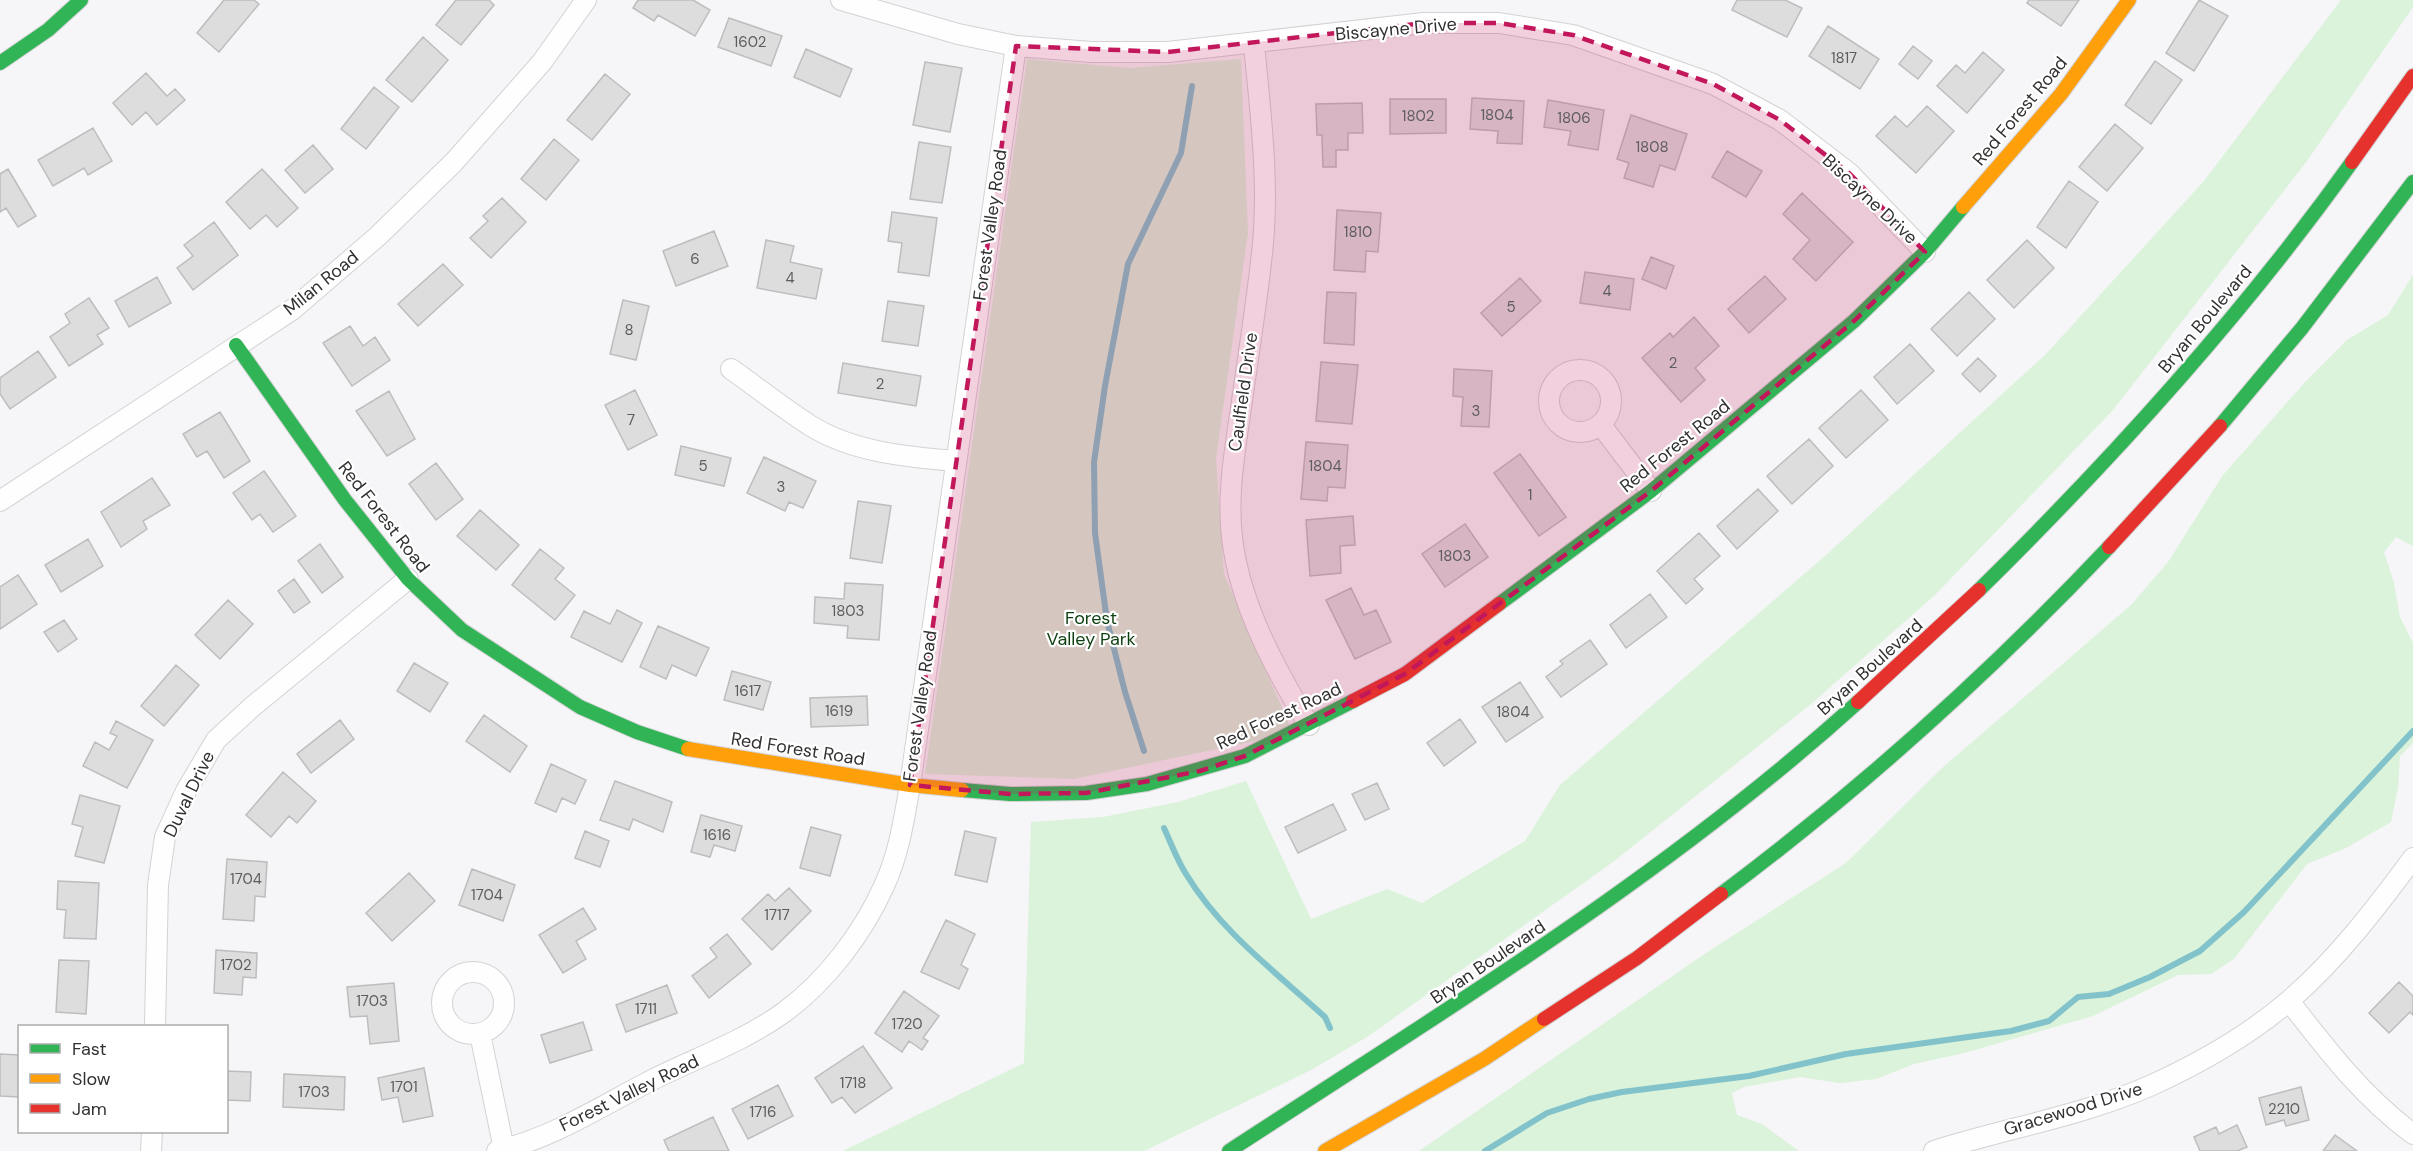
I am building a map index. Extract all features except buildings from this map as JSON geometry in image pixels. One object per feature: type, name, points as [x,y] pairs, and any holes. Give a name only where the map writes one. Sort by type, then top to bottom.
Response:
[{"type":"main road","points":[[0,63],[48,30],[81,0]]},
{"type":"main road","name":"Red Forest Road","points":[[236,345],[345,500],[408,579],[462,630],[530,677],[580,707],[637,732],[699,752],[910,784],[1010,794],[1097,792],[1147,784],[1200,771],[1245,756],[1405,674],[1651,491],[1854,321],[1925,252],[2061,94],[2129,0]]},
{"type":"main road","name":"Bryan Boulevard","points":[[1228,1151],[1500,977],[1614,897],[1787,763],[1936,632],[2071,496],[2190,365],[2324,200],[2413,76]]},
{"type":"main road","points":[[1325,1151],[1471,1069],[1623,969],[1746,878],[1917,733],[1999,659],[2158,495],[2307,322],[2413,182]]},
{"type":"street","name":"Milan Road","points":[[0,501],[292,310],[387,228],[454,162],[542,62],[586,0]]},
{"type":"street","name":"Biscayne Drive","points":[[841,0],[958,34],[1016,46],[1091,52],[1168,52],[1424,23],[1499,23],[1573,34],[1713,84],[1780,120],[1849,173],[1925,252]]},
{"type":"street","name":"Caulfield Drive","points":[[1254,44],[1265,171],[1263,242],[1233,461],[1231,504],[1234,550],[1247,602],[1288,690],[1309,725]]},
{"type":"street","name":"Forest Valley Road","points":[[500,1150],[569,1124],[654,1079],[726,1045],[783,1013],[826,974],[860,930],[885,885],[901,836],[910,784],[1016,46]]},
{"type":"street","points":[[731,369],[813,427],[849,442],[911,457],[955,461]]},
{"type":"street","points":[[1601,425],[1651,491]]},
{"type":"street","name":"Duval Drive","points":[[155,1025],[159,885],[165,837],[186,791],[216,740],[252,707],[408,579]]},
{"type":"street","name":"Gracewood Drive","points":[[1934,1151],[2078,1111],[2151,1085],[2217,1051],[2289,1001],[2337,952],[2413,858]]},
{"type":"street","points":[[2289,1001],[2347,1076],[2390,1117],[2413,1134]]},
{"type":"street","points":[[480,1034],[500,1150]]},
{"type":"street","points":[[152,1133],[152,1151]]},
{"type":"highlighted area","points":[[1424,23],[1499,23],[1573,35],[1713,84],[1780,120],[1849,173],[1925,252],[1854,321],[1651,491],[1405,674],[1245,756],[1200,771],[1086,793],[1010,794],[910,785],[1016,46],[1168,52]]},
{"type":"green space","points":[[2341,0],[2413,0],[2413,7],[2307,161],[2113,410],[1935,595],[1811,704],[1613,862],[1367,1037],[1311,1070],[1144,1151],[843,1151],[1024,1063],[1031,822],[1103,817],[1178,802],[1246,781],[1311,919],[1387,889],[1422,903],[1525,841],[1560,785],[1825,556],[2046,354],[2204,181]]},
{"type":"green space","name":"Forest Valley Park","points":[[1027,59],[1129,68],[1241,59],[1248,233],[1216,458],[1224,574],[1293,733],[1074,779],[925,774]]},
{"type":"green space","points":[[2413,275],[2413,546],[2396,537],[2384,552],[2394,583],[2400,617],[2413,643],[2413,743],[2400,756],[2398,788],[2391,822],[2346,848],[2307,864],[2234,959],[2211,974],[2178,975],[2093,1016],[1964,1053],[1914,1064],[1876,1079],[1840,1083],[1800,1077],[1744,1087],[1732,1093],[1737,1115],[1762,1124],[1799,1151],[1419,1151],[1706,953],[1846,863],[1942,768],[2131,605],[2168,562],[2223,475],[2306,381],[2347,340],[2388,315]]},
{"type":"waterway","points":[[1144,751],[1125,692],[1107,621],[1095,533],[1094,462],[1105,386],[1128,264],[1181,153],[1192,86]]},
{"type":"waterway","points":[[1485,1151],[1547,1113],[1589,1099],[1622,1092],[1749,1076],[1846,1054],[2011,1031],[2049,1021],[2078,997],[2109,994],[2150,977],[2200,951],[2244,912],[2413,731]]},
{"type":"waterway","points":[[1164,828],[1183,869],[1216,915],[1251,951],[1325,1017],[1330,1028]]},
{"type":"traffic: fast","points":[[0,63],[48,30],[81,0]]},
{"type":"traffic: fast","points":[[1979,590],[2079,489],[2175,384],[2266,275],[2352,162]]},
{"type":"traffic: fast","points":[[2220,426],[2302,328],[2413,182]]},
{"type":"traffic: fast","points":[[1499,604],[1651,491],[1854,321],[1925,252],[1963,207]]},
{"type":"traffic: fast","points":[[236,345],[345,500],[408,579],[462,630],[580,707],[637,732],[688,749]]},
{"type":"traffic: fast","points":[[1721,894],[1824,814],[1922,729],[2018,640],[2109,547]]},
{"type":"traffic: fast","points":[[962,790],[1010,794],[1086,793],[1147,784],[1245,756],[1353,701]]},
{"type":"traffic: fast","points":[[1229,1151],[1472,993],[1632,883],[1709,826],[1858,702]]},
{"type":"traffic: slow","points":[[1963,207],[2061,94],[2129,0]]},
{"type":"traffic: slow","points":[[688,749],[910,785],[962,790]]},
{"type":"traffic: slow","points":[[1325,1151],[1484,1059],[1544,1019]]},
{"type":"traffic: jam","points":[[2352,162],[2413,76]]},
{"type":"traffic: jam","points":[[2109,547],[2220,426]]},
{"type":"traffic: jam","points":[[1858,702],[1979,590]]},
{"type":"traffic: jam","points":[[1353,701],[1405,674],[1499,604]]},
{"type":"traffic: jam","points":[[1544,1019],[1637,958],[1721,894]]}]
